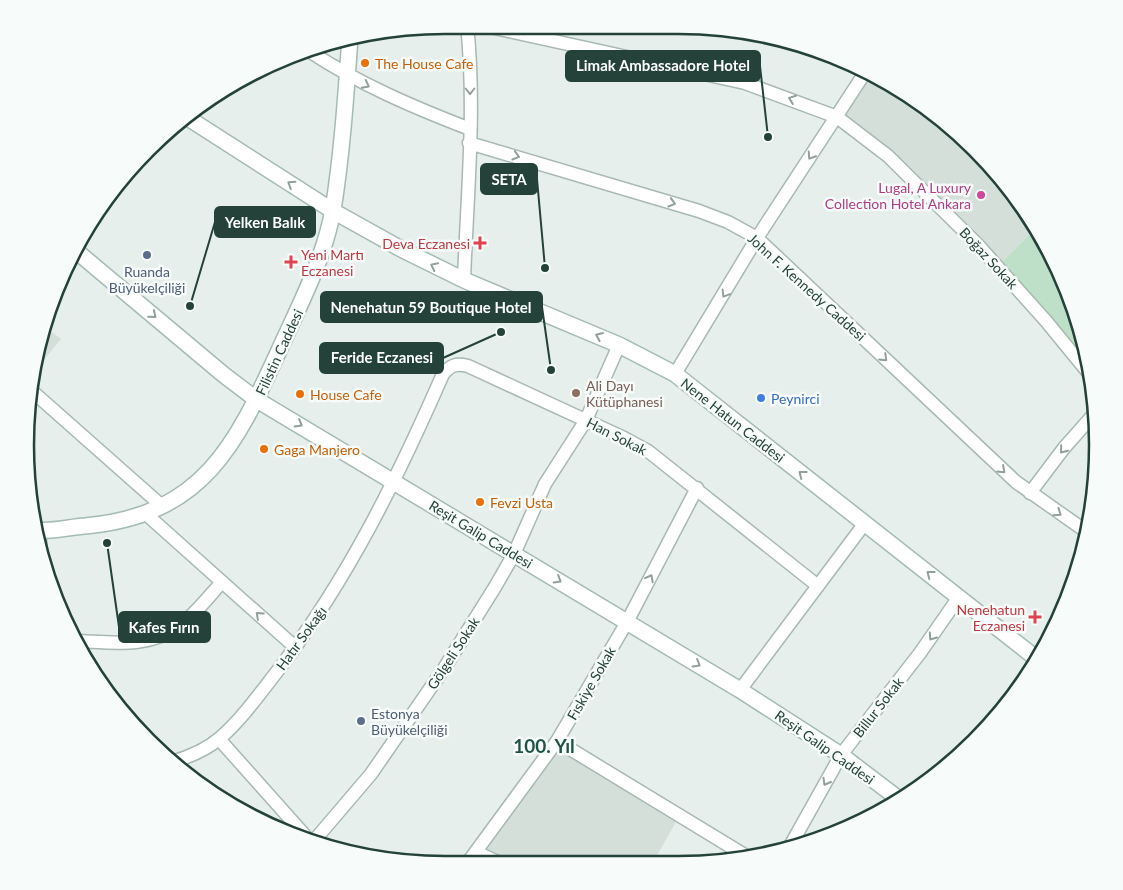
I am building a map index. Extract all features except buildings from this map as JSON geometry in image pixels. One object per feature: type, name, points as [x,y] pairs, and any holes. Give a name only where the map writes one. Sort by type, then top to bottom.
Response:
[{"type":"main road","name":"Filistin Caddesi","points":[[43,530],[105,524],[146,514],[162,506],[196,483],[219,460],[238,435],[257,400],[312,280],[332,210],[349,46]]},
{"type":"main road","name":"Nene Hatun Caddesi","points":[[193,121],[332,210],[403,250],[464,280],[619,345],[674,374],[1032,655]]},
{"type":"main road","name":"Reşit Galip Caddesi","points":[[81,255],[224,375],[257,400],[395,481],[740,690],[841,755],[893,795]]},
{"type":"street","points":[[464,280],[470,129],[469,34]]},
{"type":"street","name":"Boğaz Sokak","points":[[522,34],[746,83],[837,116],[888,156],[978,245],[1046,321],[1081,363]]},
{"type":"street","points":[[316,55],[347,75],[397,100],[470,129]]},
{"type":"street","points":[[674,374],[757,238],[862,77]]},
{"type":"street","name":"John F. Kennedy Caddesi","points":[[469,143],[699,211],[728,222],[757,238],[1000,468],[1030,493],[1080,528]]},
{"type":"street","name":"Gölgeli Sokak","points":[[318,836],[371,774],[445,667],[514,554],[545,484],[586,420],[619,345]]},
{"type":"street","name":"Han Sokak","points":[[395,481],[443,374],[450,366],[458,364],[468,366],[586,420],[648,451],[818,586]]},
{"type":"street","points":[[37,395],[162,506]]},
{"type":"street","points":[[1030,493],[1064,448],[1088,421]]},
{"type":"street","name":"Hatır Sokağı","points":[[181,759],[194,755],[219,739],[258,696],[296,647],[340,582],[395,481]]},
{"type":"street","name":"Fıskiye Sokak","points":[[473,856],[557,741],[627,622],[697,488]]},
{"type":"street","points":[[146,514],[296,647]]},
{"type":"street","points":[[740,690],[865,523]]},
{"type":"street","points":[[84,641],[138,642],[158,637],[179,626],[222,582]]},
{"type":"street","name":"Billur Sokak","points":[[793,839],[841,755],[920,653],[959,597]]},
{"type":"street","points":[[219,739],[298,829]]},
{"type":"street","points":[[557,741],[739,852]]},
{"type":"street","points":[[476,852],[485,856]]},
{"type":"shaded area","points":[[862,77],[884,89],[928,119],[969,154],[1004,195],[1030,234],[997,267],[837,117]]},
{"type":"shaded area","points":[[50,331],[61,339],[43,361]]},
{"type":"shaded area","points":[[557,741],[680,815],[657,856],[485,856],[476,852]]},
{"type":"green space","points":[[1030,234],[1058,288],[1075,339],[1081,364],[997,267]]},
{"type":"place","name":"The House Cafe","points":[[365,63]]},
{"type":"place","name":"Limak Ambassadore Hotel","points":[[768,137]]},
{"type":"place","name":"Lugal, A Luxury Collection Hotel Ankara","points":[[981,195]]},
{"type":"place","name":"Deva Eczanesi","points":[[480,243]]},
{"type":"place","name":"Ruanda Büyükelçiliği","points":[[147,255]]},
{"type":"place","name":"Yeni Martı Eczanesi","points":[[291,262]]},
{"type":"place","name":"SETA","points":[[545,268]]},
{"type":"place","name":"Yelken Balık","points":[[190,306]]},
{"type":"place","name":"Feride Eczanesi","points":[[501,332]]},
{"type":"place","name":"Nenehatun 59 Boutique Hotel","points":[[551,370]]},
{"type":"place","name":"Ali Dayı Kütüphanesi","points":[[576,393]]},
{"type":"place","name":"House Cafe","points":[[300,394]]},
{"type":"place","name":"Peynirci","points":[[761,398]]},
{"type":"place","name":"Gaga Manjero","points":[[264,449]]},
{"type":"place","name":"Fevzi Usta","points":[[480,502]]},
{"type":"place","name":"Kafes Fırın","points":[[107,543]]},
{"type":"place","name":"Nenehatun Eczanesi","points":[[1035,617]]},
{"type":"place","name":"Estonya Büyükelçiliği","points":[[361,721]]},
{"type":"district","name":"100. Yıl","points":[[544,745]]}]
